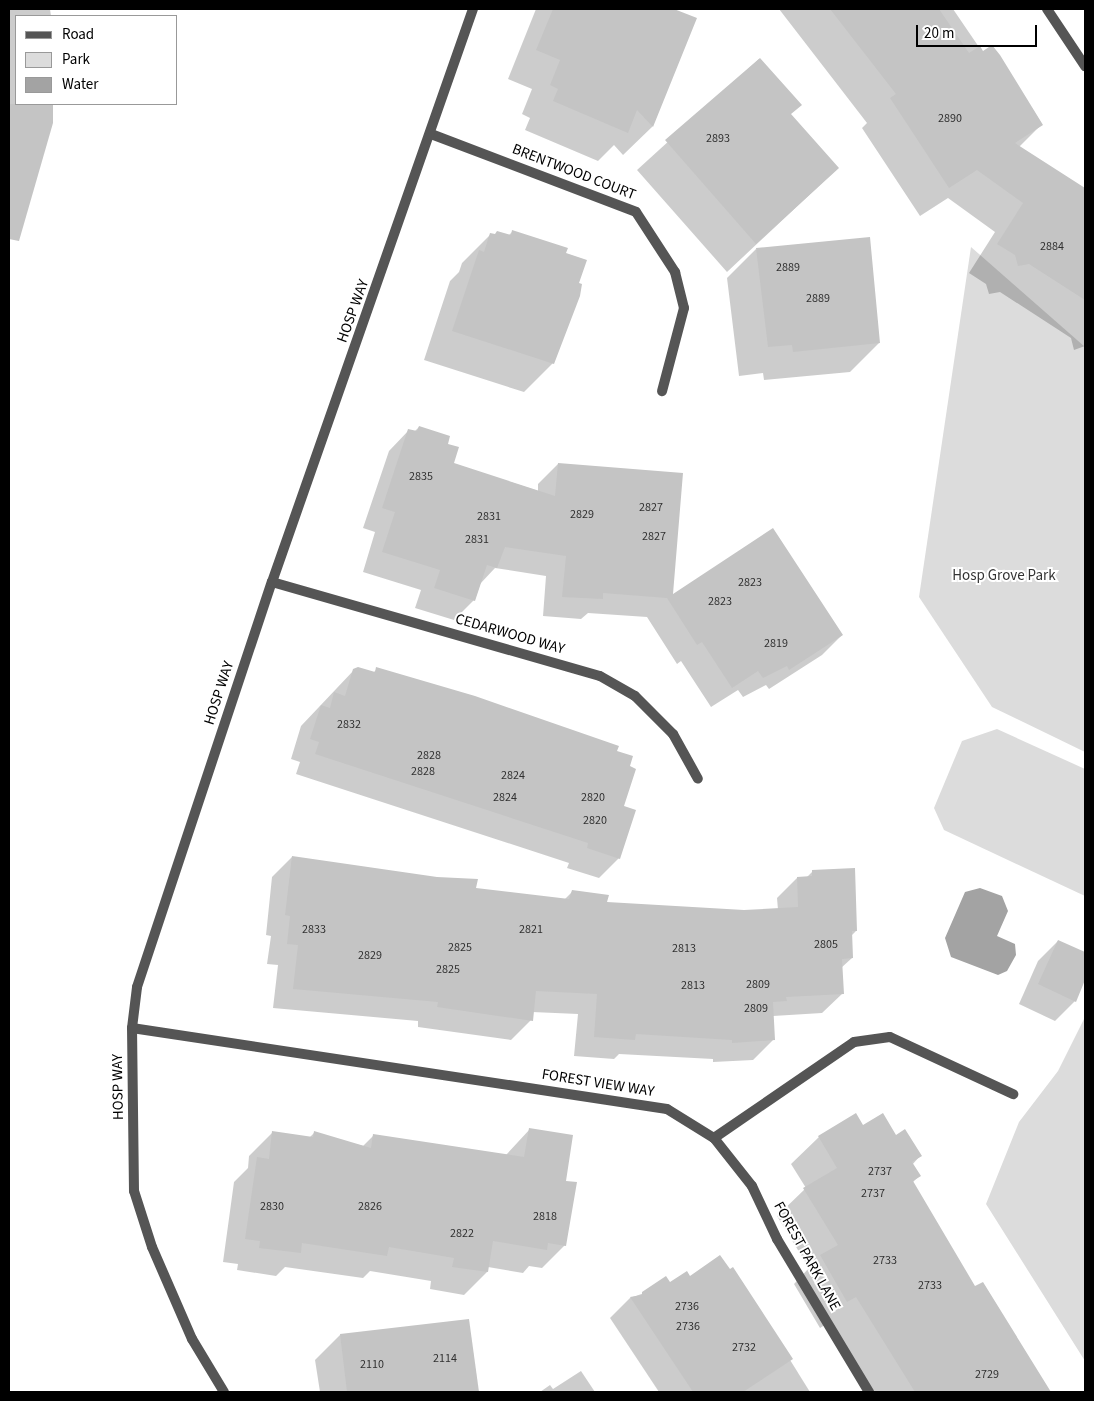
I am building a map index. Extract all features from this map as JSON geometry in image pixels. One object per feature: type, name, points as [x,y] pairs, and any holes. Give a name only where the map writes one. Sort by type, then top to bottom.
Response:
[{"type":"street","name":"HOSP WAY","points":[[224,1392],[192,1339],[152,1247],[134,1191],[132,1028],[137,987],[272,582],[431,134],[473,9]]},
{"type":"street","points":[[1047,9],[1085,66]]},
{"type":"street","name":"BRENTWOOD COURT","points":[[431,134],[636,212],[676,272],[684,308],[662,391]]},
{"type":"street","name":"CEDARWOOD WAY","points":[[272,582],[600,676],[635,696],[673,734],[698,779]]},
{"type":"street","name":"FOREST VIEW WAY","points":[[132,1028],[668,1109],[714,1138]]},
{"type":"street","points":[[714,1138],[854,1042],[890,1037],[1013,1094]]},
{"type":"street","name":"FOREST PARK LANE","points":[[714,1138],[752,1186],[777,1239],[869,1392]]},
{"type":"green space","name":"Hosp Grove Park","points":[[971,247],[1085,347],[1085,752],[992,707],[919,597]]},
{"type":"green space","points":[[997,729],[1085,769],[1085,896],[944,830],[934,808],[962,741]]},
{"type":"green space","points":[[1085,1017],[1085,1361],[986,1204],[1019,1122],[1058,1071]]},
{"type":"water","points":[[980,888],[1002,896],[1008,911],[997,936],[1015,944],[1016,955],[1007,971],[998,975],[951,957],[945,938],[965,892]]},
{"type":"building","points":[[553,9],[674,9],[697,18],[653,127],[637,110],[628,133],[553,101],[558,89],[550,85],[560,60],[536,50]]},
{"type":"building","points":[[830,9],[939,9],[969,53],[980,46],[983,51],[992,45],[1043,125],[1015,143],[1085,188],[1085,300],[1029,264],[1018,266],[1015,255],[997,244],[1023,203],[977,170],[949,188],[890,98],[896,94]]},
{"type":"building","points":[[760,58],[802,105],[791,114],[839,168],[756,244],[665,140]]},
{"type":"building","points":[[9,104],[53,105],[53,123],[19,241],[9,239]]},
{"type":"building","points":[[512,230],[568,248],[566,253],[587,260],[579,283],[582,284],[580,296],[554,364],[452,331],[479,250],[484,252],[490,233],[495,234],[497,231],[511,235]]},
{"type":"building","points":[[870,237],[880,343],[793,352],[792,345],[768,347],[756,248]]},
{"type":"building","points":[[419,426],[450,436],[448,444],[459,447],[454,463],[555,496],[558,463],[683,473],[673,594],[773,528],[843,635],[789,670],[787,666],[763,678],[758,671],[732,688],[702,642],[697,645],[667,598],[603,593],[603,599],[562,597],[566,556],[505,547],[497,568],[487,565],[475,601],[434,588],[440,570],[382,552],[395,512],[382,508],[408,429],[417,431]]},
{"type":"building","points":[[358,667],[375,672],[376,667],[475,696],[619,746],[617,751],[633,756],[630,766],[636,769],[624,806],[636,810],[620,859],[587,848],[588,843],[315,754],[319,742],[310,739],[321,705],[330,708],[334,692],[345,696],[353,669]]},
{"type":"building","points":[[292,856],[437,877],[478,879],[476,888],[569,899],[572,890],[609,895],[607,902],[744,910],[798,907],[797,877],[812,876],[812,870],[855,868],[857,931],[852,931],[853,958],[842,959],[844,994],[786,997],[787,1001],[773,1002],[775,1040],[732,1043],[732,1040],[636,1034],[635,1040],[594,1037],[597,994],[536,991],[533,1021],[437,1007],[438,1002],[293,989],[298,945],[287,944],[290,916],[285,915]]},
{"type":"building","points":[[1058,940],[1085,952],[1085,980],[1076,1002],[1038,984]]},
{"type":"building","points":[[856,1113],[863,1125],[883,1113],[896,1135],[905,1129],[922,1156],[912,1162],[921,1176],[913,1181],[975,1286],[983,1282],[1051,1392],[915,1392],[856,1297],[847,1302],[820,1255],[838,1245],[803,1188],[837,1168],[818,1136]]},
{"type":"building","points":[[529,1128],[573,1135],[566,1181],[577,1182],[566,1246],[548,1243],[547,1250],[493,1241],[488,1272],[452,1267],[454,1258],[389,1247],[387,1256],[302,1243],[301,1253],[259,1248],[260,1241],[245,1239],[257,1157],[269,1159],[272,1131],[313,1137],[314,1131],[371,1148],[373,1134],[524,1157]]},
{"type":"building","points":[[720,1255],[730,1269],[733,1267],[793,1359],[743,1392],[693,1392],[630,1297],[642,1295],[642,1292],[666,1276],[670,1282],[687,1271],[690,1276]]},
{"type":"building","points":[[469,1319],[479,1392],[347,1392],[340,1334]]}]
